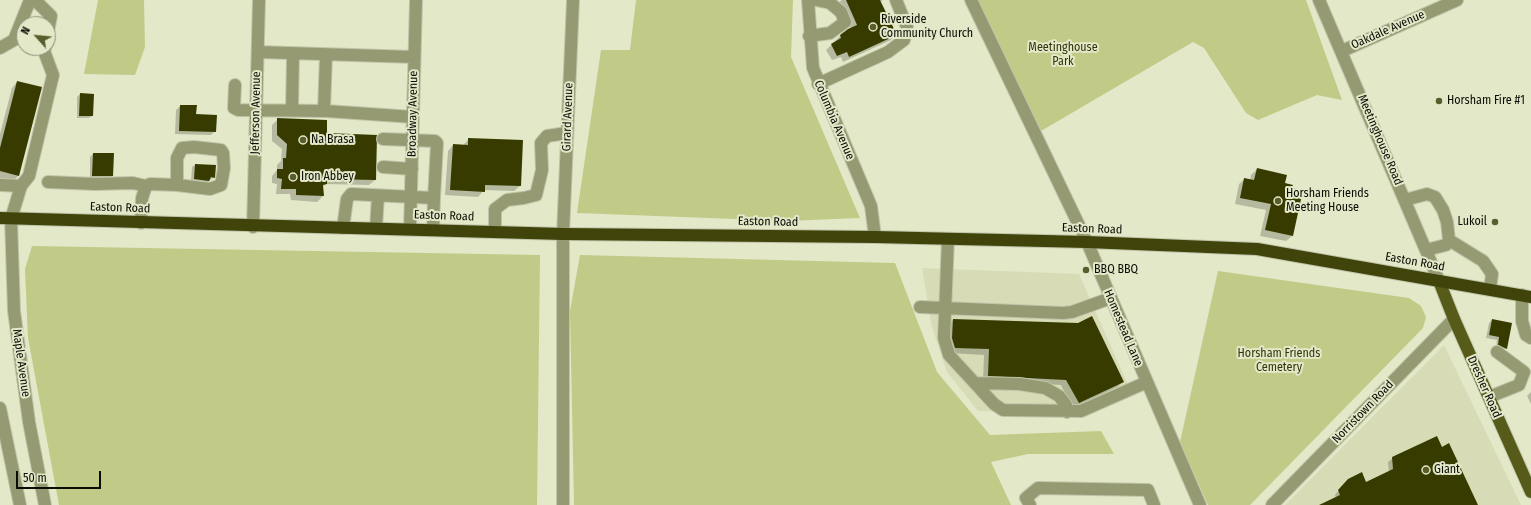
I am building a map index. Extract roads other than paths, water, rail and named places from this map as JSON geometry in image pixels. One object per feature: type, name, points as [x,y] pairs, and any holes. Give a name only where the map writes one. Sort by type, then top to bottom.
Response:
[{"type":"highway","name":"Easton Road","points":[[6,218],[254,227],[376,228],[563,234],[1087,242],[1257,250],[1490,290],[1528,294]]},
{"type":"main road","name":"Dresher Road","points":[[1439,281],[1489,398],[1528,478],[1531,492]]},
{"type":"street","points":[[0,48],[14,40],[30,0]]},
{"type":"street","points":[[36,0],[51,16]]},
{"type":"street","name":"Jefferson Avenue","points":[[254,227],[259,0]]},
{"type":"street","name":"Broadway Avenue","points":[[410,229],[416,0]]},
{"type":"street","name":"Girard Avenue","points":[[563,505],[563,234],[573,0]]},
{"type":"street","name":"Columbia Avenue","points":[[808,0],[812,68],[870,206],[875,238]]},
{"type":"street","points":[[809,36],[830,33],[845,22],[841,12],[830,3],[816,0]]},
{"type":"street","points":[[818,84],[888,52],[904,40],[906,27],[896,0]]},
{"type":"street","name":"Homestead Lane","points":[[971,0],[1087,242],[1200,505]]},
{"type":"street","name":"Meetinghouse Road","points":[[1319,0],[1439,281]]},
{"type":"street","name":"Oakdale Avenue","points":[[1342,51],[1457,0]]},
{"type":"street","points":[[258,52],[414,57]]},
{"type":"street","points":[[292,110],[293,54]]},
{"type":"street","points":[[324,111],[326,55]]},
{"type":"street","name":"Maple Avenue","points":[[45,505],[20,362],[6,218],[21,186],[29,176],[53,75],[46,56]]},
{"type":"street","points":[[235,85],[234,108],[256,110],[324,111],[413,117]]},
{"type":"street","points":[[495,232],[495,209],[507,200],[536,195],[542,170],[541,143],[547,136],[567,132]]},
{"type":"street","points":[[383,139],[435,141],[437,143],[434,230]]},
{"type":"street","points":[[48,182],[95,184],[133,183],[146,186],[150,184],[177,185],[210,189],[221,185],[224,168],[223,153],[221,150],[213,148],[182,148],[177,158],[177,185]]},
{"type":"street","points":[[383,168],[412,169]]},
{"type":"street","points":[[0,185],[21,186]]},
{"type":"street","points":[[141,223],[142,198],[146,186]]},
{"type":"street","points":[[343,228],[347,199],[351,194],[434,198]]},
{"type":"street","points":[[1405,200],[1427,194],[1435,197],[1443,210],[1447,222],[1449,240],[1446,245],[1426,250]]},
{"type":"street","points":[[376,228],[378,196]]},
{"type":"street","points":[[948,239],[944,338],[949,355],[994,404],[1003,410],[1081,412],[1147,382]]},
{"type":"street","points":[[1449,240],[1483,261],[1492,274],[1490,290]]},
{"type":"street","points":[[1528,294],[1522,321],[1526,335],[1531,338]]},
{"type":"street","points":[[920,307],[1063,313],[1072,312],[1111,298]]},
{"type":"street","name":"Norristown Road","points":[[1272,505],[1454,319]]},
{"type":"street","points":[[1489,398],[1519,385],[1524,372],[1497,352]]},
{"type":"street","points":[[976,383],[1018,384],[1045,388],[1059,396],[1066,405],[1067,412]]},
{"type":"street","points":[[0,408],[20,505]]},
{"type":"street","points":[[1030,505],[1026,498],[1038,488],[1148,490],[1154,505]]},
{"type":"place","name":"Riverside Community Church","points":[[873,27]]},
{"type":"place","name":"Horsham Fire #1","points":[[1439,101]]},
{"type":"place","name":"Na Brasa","points":[[303,140]]},
{"type":"place","name":"Iron Abbey","points":[[293,177]]},
{"type":"place","name":"Horsham Friends Meeting House","points":[[1278,201]]},
{"type":"place","name":"Lukoil","points":[[1495,222]]},
{"type":"place","name":"BBQ BBQ","points":[[1086,270]]},
{"type":"place","name":"Giant","points":[[1426,470]]},
{"type":"park label","name":"Meetinghouse Park","points":[[1063,55]]},
{"type":"park label","name":"Horsham Friends Cemetery","points":[[1279,361]]}]
